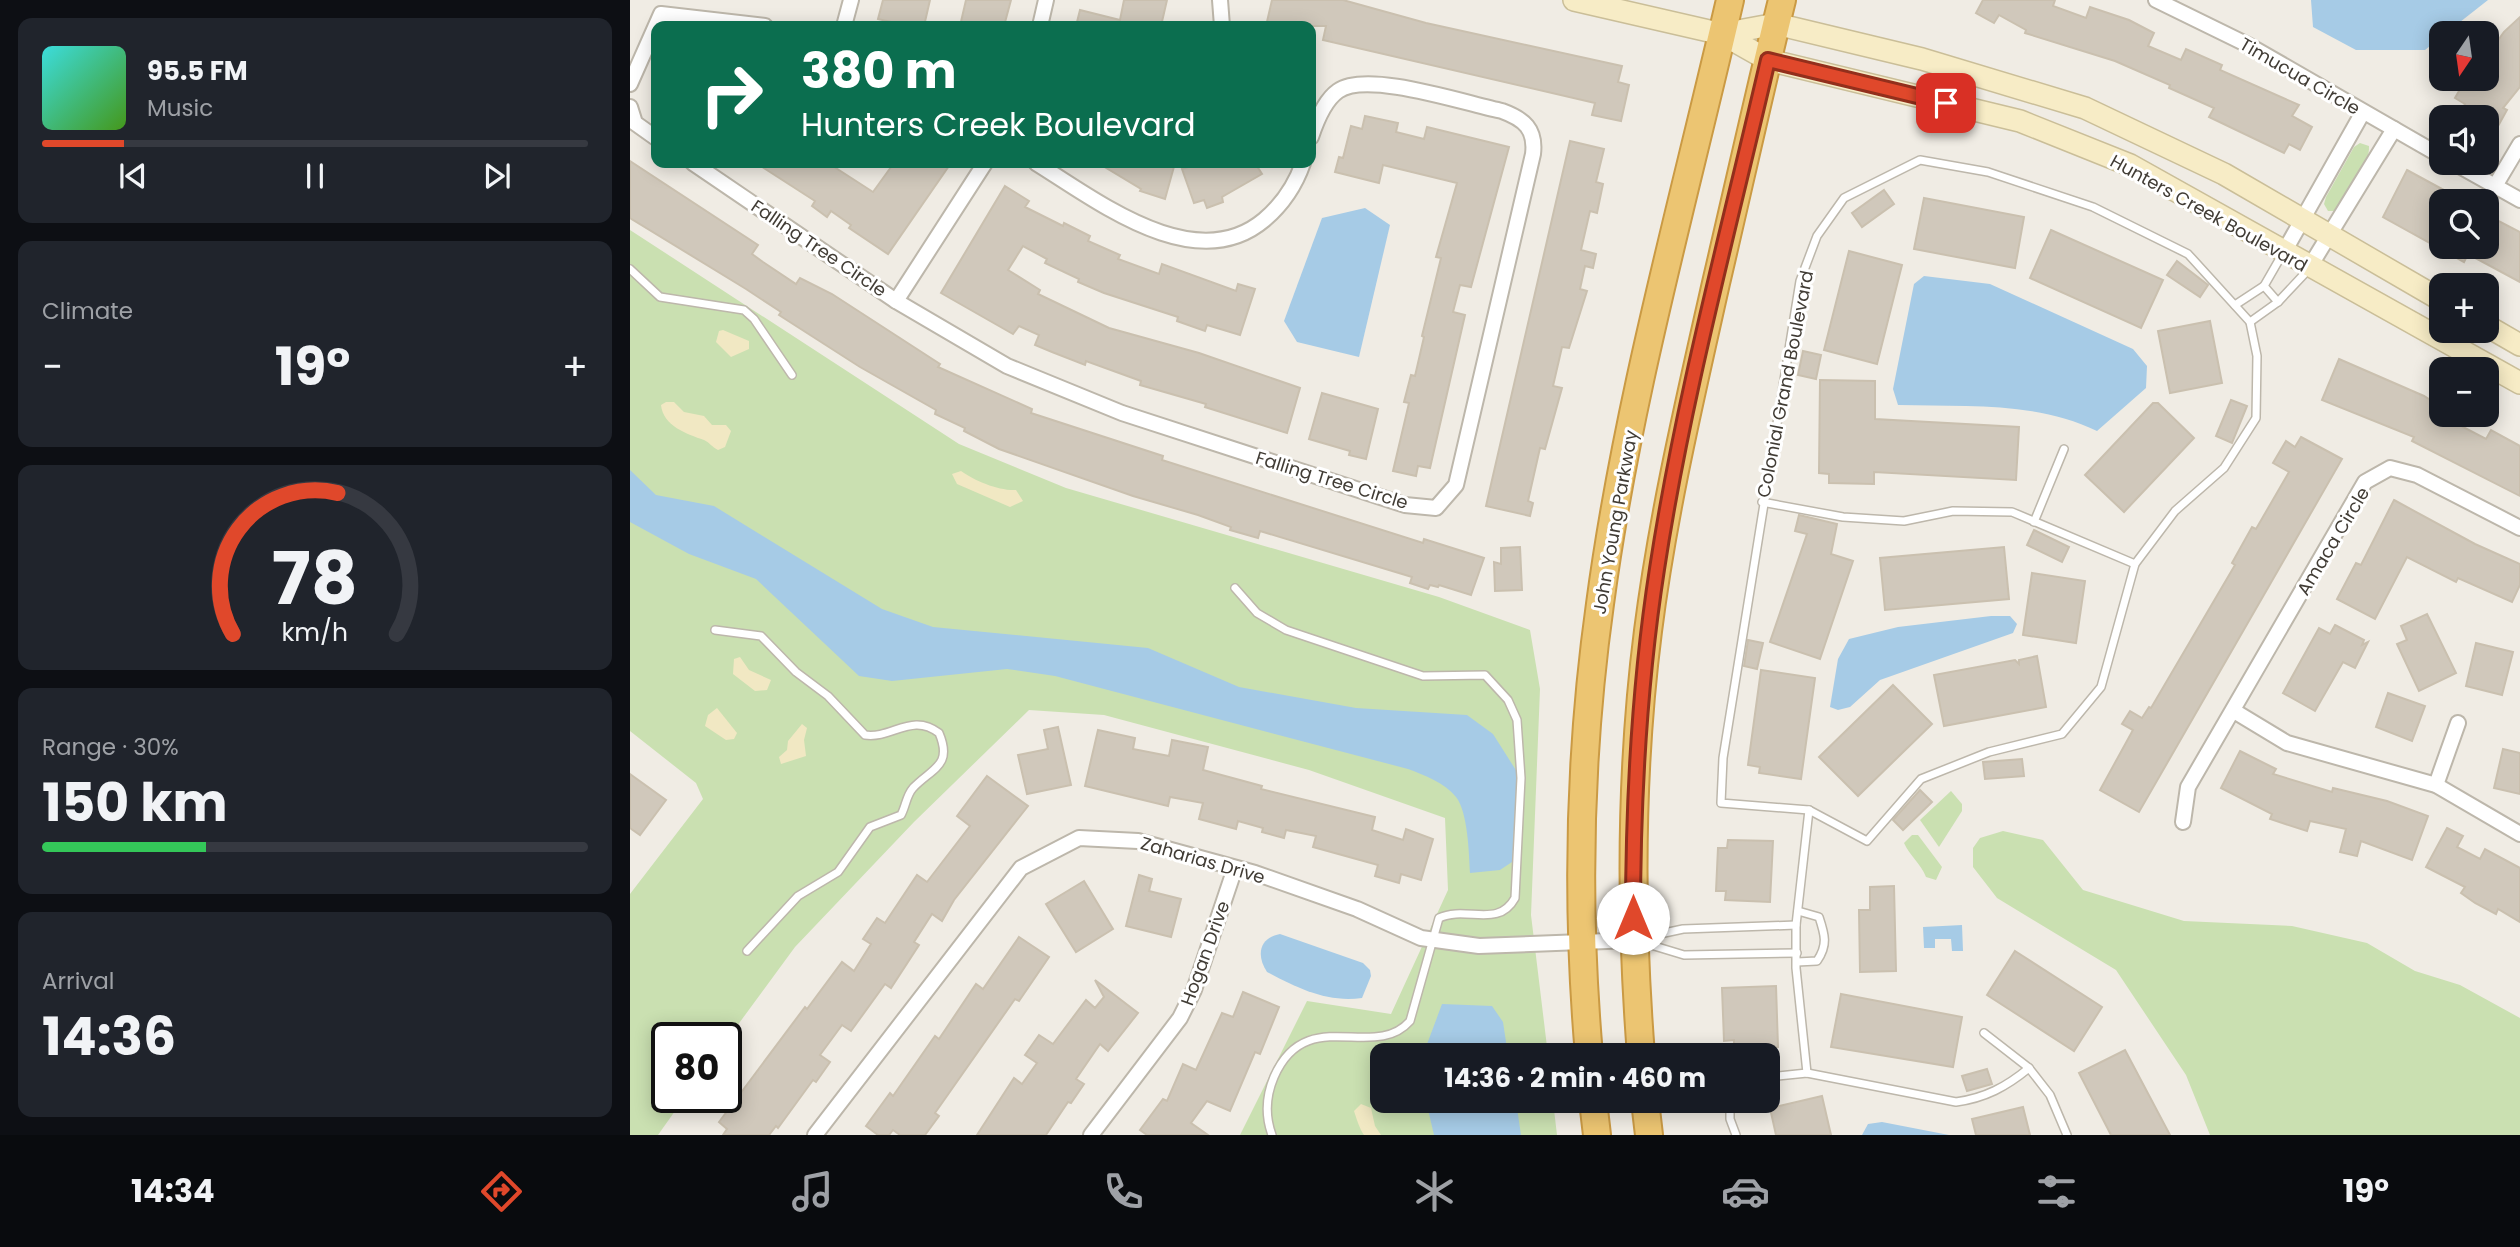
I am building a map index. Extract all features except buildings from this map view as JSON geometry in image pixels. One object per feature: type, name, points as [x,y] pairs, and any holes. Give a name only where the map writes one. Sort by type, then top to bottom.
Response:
[{"type":"highway","name":"John Young Parkway","points":[[1588,1043],[1582,941],[1584,764],[1600,605],[1633,414],[1730,0]]},
{"type":"highway","points":[[1640,1043],[1633,940],[1636,756],[1657,569],[1684,422],[1779,12]]},
{"type":"highway","points":[[1594,1113],[1597,1135]]},
{"type":"highway","points":[[1646,1113],[1649,1135]]},
{"type":"street","points":[[845,21],[851,0]]},
{"type":"street","points":[[1041,21],[1046,0]]},
{"type":"street","points":[[1220,0],[1222,21]]},
{"type":"street","name":"Hunters Creek Boulevard","points":[[1574,0],[1722,34],[1768,60],[2020,121],[2130,165],[2309,268],[2520,383]]},
{"type":"street","name":"Timucua Circle","points":[[2156,0],[2248,45],[2429,149]]},
{"type":"street","points":[[661,7],[738,21]]},
{"type":"street","name":"Hunters Creek Boulevard","points":[[1722,34],[1779,12],[2085,108],[2224,174],[2429,293]]},
{"type":"street","points":[[630,85],[651,32]]},
{"type":"street","name":"Falling Tree Circle","points":[[700,168],[895,301],[1007,366],[1122,413],[1405,505],[1436,508],[1456,485],[1533,153],[1532,135],[1519,117],[1502,111],[1372,84],[1357,84],[1339,90],[1327,103],[1316,124]]},
{"type":"street","points":[[630,107],[635,123],[651,134]]},
{"type":"street","points":[[2284,252],[2363,112]]},
{"type":"street","points":[[2309,268],[2394,129]]},
{"type":"street","points":[[2495,186],[2520,144]]},
{"type":"street","points":[[895,301],[982,168]]},
{"type":"street","points":[[1044,168],[1096,202],[1137,224],[1174,236],[1205,241],[1233,236],[1257,225],[1289,193],[1301,168]]},
{"type":"street","points":[[2475,175],[2520,200]]},
{"type":"street","points":[[2499,333],[2520,345]]},
{"type":"street","name":"Amaca Circle","points":[[2183,822],[2188,787],[2365,482],[2390,468],[2417,474],[2520,528]]},
{"type":"street","points":[[2234,711],[2287,743],[2436,785],[2520,834]]},
{"type":"street","points":[[2436,785],[2458,723]]},
{"type":"street","name":"Zaharias Drive","points":[[815,1135],[1021,867],[1079,838],[1138,841],[1235,868],[1357,909],[1421,938],[1479,946],[1633,940]]},
{"type":"street","name":"Hogan Drive","points":[[1091,1135],[1181,1018],[1194,990],[1235,868]]},
{"type":"lane","name":"Colonial Grand Boulevard","points":[[1920,160],[1988,172],[2093,207],[2188,254],[2235,305],[2250,322],[2257,356],[2256,418],[2224,468],[2175,511],[2135,564],[2101,687],[2062,734],[1989,752],[1921,779],[1867,841],[1809,810],[1721,803],[1723,758],[1762,502],[1800,281],[1817,236],[1844,198],[1920,160]]},
{"type":"lane","points":[[2235,305],[2264,286],[2284,252]]},
{"type":"lane","points":[[2250,322],[2278,302],[2309,268]]},
{"type":"lane","points":[[630,269],[660,297],[744,310],[754,319],[792,375]]},
{"type":"lane","points":[[2264,286],[2278,302]]},
{"type":"lane","points":[[2034,522],[2064,449]]},
{"type":"lane","points":[[1762,502],[1855,518],[1904,521],[1953,511],[2012,512],[2135,564]]},
{"type":"lane","points":[[1235,588],[1257,613],[1286,630],[1423,676],[1485,675],[1508,700],[1517,720],[1521,778],[1515,898],[1510,908],[1501,914],[1478,916],[1457,912],[1439,918],[1415,1007],[1410,1021],[1402,1031],[1390,1036],[1335,1036],[1313,1039],[1289,1052],[1271,1085],[1267,1120],[1272,1135]]},
{"type":"lane","points":[[715,630],[761,636],[796,672],[828,696],[865,735],[921,724],[939,733],[944,743],[940,765],[910,792],[901,814],[870,827],[838,872],[798,896],[747,951]]},
{"type":"lane","points":[[1807,1073],[1796,925],[1809,810]]},
{"type":"lane","points":[[1797,962],[1818,961],[1824,951],[1826,936],[1819,917],[1798,911]]},
{"type":"lane","points":[[1633,940],[1683,929],[1796,925]]},
{"type":"lane","points":[[1633,940],[1684,955],[1797,953]]},
{"type":"lane","points":[[1984,1033],[2029,1068],[2050,1095],[2067,1135]]},
{"type":"lane","points":[[1780,1076],[1807,1073],[1956,1102],[1978,1099],[2008,1085],[2029,1068]]},
{"type":"lane","points":[[1730,1113],[1736,1135]]},
{"type":"green space","points":[[2360,143],[2369,146],[2362,172],[2335,211],[2328,211],[2324,204],[2326,197],[2354,147]]},
{"type":"green space","points":[[630,230],[959,444],[1066,488],[1439,597],[1530,630],[1540,689],[1531,915],[1547,1043],[1370,1043],[1370,1113],[1554,1113],[1557,1135],[1240,1135],[1307,1001],[1391,1014],[1448,890],[1445,818],[1309,770],[1104,715],[1029,710],[914,822],[795,947],[740,1022],[651,1022],[651,1113],[674,1113],[658,1135],[630,1135],[630,894],[703,799],[696,783],[630,731]]},
{"type":"green space","points":[[1951,791],[1962,804],[1962,811],[1939,847],[1920,820]]},
{"type":"green space","points":[[2003,831],[2043,840],[2083,890],[2184,921],[2292,926],[2367,943],[2415,971],[2460,985],[2520,1018],[2520,1135],[2210,1135],[2186,1075],[2116,970],[1997,898],[1973,867],[1973,848],[1980,838]]},
{"type":"green space","points":[[1912,835],[1918,835],[1942,867],[1936,880],[1926,877],[1906,848],[1904,843]]},
{"type":"sand","points":[[723,330],[749,341],[749,349],[731,357],[716,342],[719,331]]},
{"type":"sand","points":[[674,402],[684,412],[704,416],[712,425],[726,425],[731,431],[725,447],[718,450],[671,424],[661,405]]},
{"type":"sand","points":[[961,471],[987,485],[1016,490],[1023,501],[1010,507],[957,484],[952,474]]},
{"type":"sand","points":[[740,657],[749,670],[771,680],[767,690],[755,691],[733,674],[734,659]]},
{"type":"sand","points":[[717,708],[737,733],[734,739],[726,740],[705,726],[708,715]]},
{"type":"sand","points":[[802,724],[807,728],[804,740],[806,756],[781,764],[779,757],[787,750],[788,741]]},
{"type":"sand","points":[[1361,1104],[1370,1108],[1375,1126],[1381,1135],[1364,1135],[1354,1111]]},
{"type":"water","points":[[2311,0],[2488,0],[2461,21],[2429,21],[2429,47],[2425,50],[2356,50],[2313,27]]},
{"type":"water","points":[[1365,208],[1390,225],[1359,357],[1297,342],[1284,321],[1322,218]]},
{"type":"water","points":[[1924,276],[1990,284],[2133,349],[2147,366],[2146,388],[2097,431],[2074,421],[2025,410],[1898,405],[1893,389],[1914,284]]},
{"type":"water","points":[[630,470],[656,495],[714,506],[882,609],[933,627],[1148,648],[1239,687],[1356,708],[1467,715],[1493,734],[1519,775],[1518,821],[1512,862],[1500,870],[1470,873],[1465,823],[1456,797],[1440,784],[1408,769],[1055,676],[1007,669],[892,681],[859,676],[756,579],[689,554],[630,522]]},
{"type":"water","points":[[2010,616],[2017,624],[2013,633],[1880,680],[1850,707],[1838,710],[1830,707],[1838,659],[1849,639],[1898,627]]},
{"type":"water","points":[[1962,925],[1963,951],[1952,951],[1951,939],[1935,939],[1935,948],[1924,948],[1923,927]]},
{"type":"water","points":[[1280,934],[1363,963],[1370,970],[1371,976],[1362,998],[1324,996],[1301,989],[1267,972],[1261,959],[1262,948],[1268,939]]},
{"type":"water","points":[[1442,1004],[1492,1006],[1503,1022],[1506,1043],[1427,1043]]},
{"type":"water","points":[[1429,1113],[1518,1113],[1521,1135],[1434,1135]]},
{"type":"water","points":[[1882,1122],[1949,1135],[1862,1135],[1868,1124]]},
{"type":"route","points":[[1633,918],[1636,756],[1648,634],[1668,499],[1768,60],[1946,103]]}]
